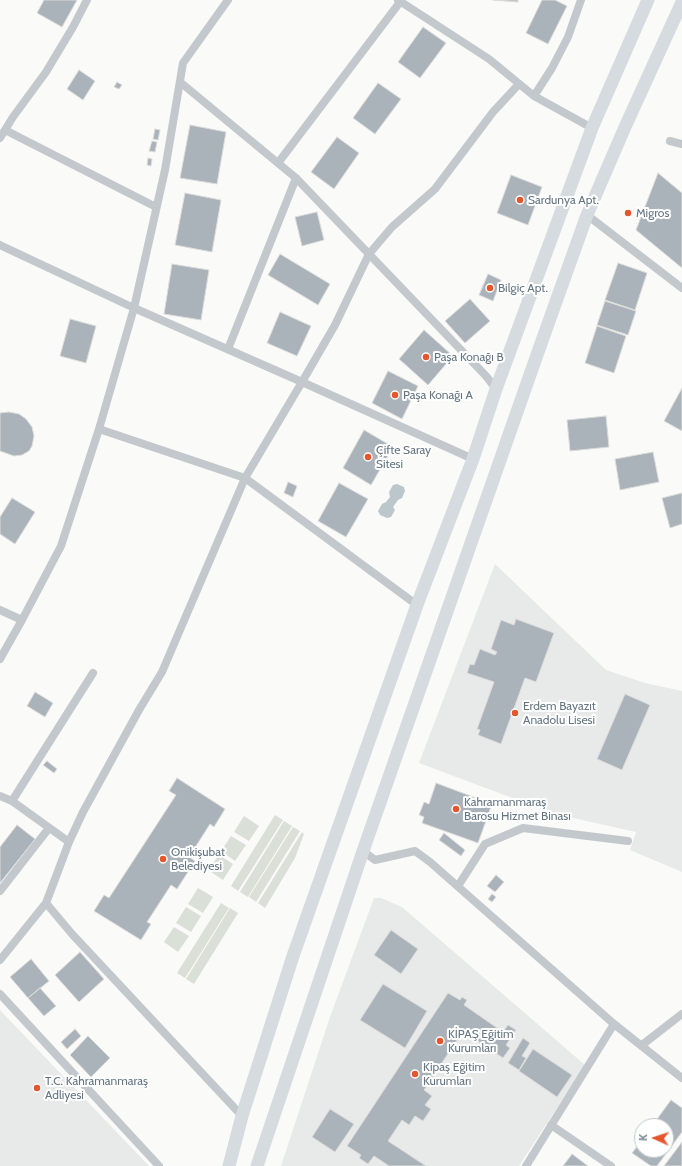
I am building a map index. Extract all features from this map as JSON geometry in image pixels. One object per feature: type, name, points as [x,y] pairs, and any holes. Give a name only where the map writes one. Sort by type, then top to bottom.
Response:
[{"type":"main road","points":[[229,1166],[242,1116],[293,956],[417,605],[473,459],[496,390],[592,128],[648,0]]},
{"type":"main road","points":[[257,1166],[363,851],[587,215],[624,127],[682,2]]},
{"type":"street","points":[[0,138],[13,116],[46,72],[87,0]]},
{"type":"street","points":[[0,659],[61,546],[99,429],[134,308],[165,170],[183,63],[228,0]]},
{"type":"street","points":[[534,96],[552,68],[568,37],[582,0]]},
{"type":"street","points":[[278,163],[399,1],[490,59],[534,96],[592,128]]},
{"type":"street","points":[[180,82],[296,178],[486,376],[496,390]]},
{"type":"street","points":[[0,960],[46,903],[68,842],[83,812],[139,710],[162,672],[245,478],[335,325],[369,254],[392,226],[435,189],[493,112],[519,84]]},
{"type":"street","points":[[5,130],[156,207]]},
{"type":"street","points":[[670,141],[682,144]]},
{"type":"street","points":[[228,349],[296,178]]},
{"type":"street","points":[[587,215],[682,288]]},
{"type":"street","points":[[0,245],[134,308],[473,459]]},
{"type":"street","points":[[99,429],[245,478],[417,605]]},
{"type":"street","points":[[0,610],[22,620]]},
{"type":"street","points":[[12,800],[93,673]]},
{"type":"street","points":[[0,796],[12,800],[68,842]]},
{"type":"street","points":[[0,891],[49,828]]},
{"type":"street","points":[[458,886],[485,844],[523,828],[628,840]]},
{"type":"street","points":[[363,851],[375,860],[415,851],[458,886],[614,1024],[682,1078]]},
{"type":"street","points":[[46,903],[72,934],[242,1116]]},
{"type":"street","points":[[0,994],[159,1166]]},
{"type":"street","points":[[642,1045],[682,1014]]},
{"type":"street","points":[[526,1166],[614,1024]]},
{"type":"street","points":[[551,1125],[611,1166]]},
{"type":"shaded area","points":[[397,484],[404,487],[405,491],[402,498],[398,500],[393,507],[395,510],[391,517],[387,518],[380,515],[378,511],[382,504],[390,497],[389,492],[393,485]]},
{"type":"shaded area","name":"Erdem Bayazıt Anadolu Lisesi","points":[[495,564],[606,670],[645,683],[682,691],[682,872],[630,850],[636,832],[555,814],[419,763]]},
{"type":"shaded area","points":[[275,815],[283,820],[238,891],[231,886]]},
{"type":"shaded area","points":[[244,816],[259,826],[249,841],[234,832]]},
{"type":"shaded area","points":[[284,821],[292,826],[248,897],[240,892]]},
{"type":"shaded area","points":[[293,827],[300,831],[256,902],[249,897]]},
{"type":"shaded area","points":[[302,832],[304,834],[295,858],[265,908],[258,903]]},
{"type":"shaded area","points":[[231,836],[246,845],[235,861],[221,851]]},
{"type":"shaded area","points":[[219,855],[233,864],[223,880],[208,870]]},
{"type":"shaded area","points":[[198,888],[213,897],[203,913],[188,904]]},
{"type":"shaded area","name":"KİPAŞ Eğitim Kurumları","points":[[374,898],[381,898],[402,907],[585,1065],[519,1166],[281,1166],[330,1017]]},
{"type":"shaded area","points":[[221,903],[229,908],[185,978],[177,973]]},
{"type":"shaded area","points":[[186,907],[201,916],[191,932],[176,923]]},
{"type":"shaded area","points":[[230,908],[238,913],[194,984],[186,979]]},
{"type":"shaded area","points":[[174,927],[189,936],[178,952],[164,942]]},
{"type":"shaded area","name":"T.C. Kahramanmaraş Adliyesi","points":[[0,1010],[149,1166],[0,1166]]},
{"type":"building","points":[[44,0],[77,0],[62,27],[37,13]]},
{"type":"building","points":[[493,0],[518,0],[518,2]]},
{"type":"building","points":[[542,0],[555,0],[567,6],[548,44],[526,33]]},
{"type":"building","points":[[423,27],[446,43],[420,78],[398,62]]},
{"type":"building","points":[[79,70],[95,81],[83,100],[67,89]]},
{"type":"building","points":[[117,82],[122,85],[119,89],[114,87]]},
{"type":"building","points":[[378,83],[401,99],[375,134],[353,118]]},
{"type":"building","points":[[190,125],[226,132],[217,184],[180,178]]},
{"type":"building","points":[[155,129],[160,130],[158,140],[153,139]]},
{"type":"building","points":[[337,137],[359,153],[334,189],[311,172]]},
{"type":"building","points":[[152,141],[157,142],[155,152],[149,151]]},
{"type":"building","points":[[148,158],[152,159],[151,166],[147,165]]},
{"type":"building","points":[[658,173],[682,193],[682,268],[636,230]]},
{"type":"building","name":"Sardunya Apt.","points":[[511,175],[542,187],[528,225],[497,213]]},
{"type":"building","points":[[185,193],[221,200],[212,252],[175,245]]},
{"type":"building","points":[[317,212],[324,240],[302,246],[295,217]]},
{"type":"building","points":[[280,254],[330,284],[318,305],[268,275]]},
{"type":"building","points":[[618,263],[647,273],[635,310],[605,300]]},
{"type":"building","points":[[172,264],[209,270],[201,320],[164,314]]},
{"type":"building","name":"Bilgiç Apt.","points":[[488,274],[501,280],[493,301],[479,295]]},
{"type":"building","points":[[470,299],[490,321],[465,343],[445,321]]},
{"type":"building","points":[[605,301],[636,311],[628,335],[597,325]]},
{"type":"building","points":[[280,312],[311,326],[297,356],[267,343]]},
{"type":"building","points":[[70,319],[96,326],[86,363],[60,356]]},
{"type":"building","points":[[597,326],[626,336],[614,373],[585,363]]},
{"type":"building","name":"Paşa Konağı B","points":[[424,330],[453,356],[428,385],[399,359]]},
{"type":"building","name":"Paşa Konağı A","points":[[388,371],[418,386],[402,419],[372,403]]},
{"type":"building","points":[[682,388],[682,431],[664,421]]},
{"type":"building","points":[[9,412],[19,414],[26,419],[32,427],[34,436],[32,446],[29,451],[22,455],[14,456],[0,451],[0,413]]},
{"type":"building","points":[[606,416],[609,447],[570,451],[567,420]]},
{"type":"building","name":"Çifte Saray Sitesi","points":[[364,430],[393,447],[371,485],[343,468]]},
{"type":"building","points":[[653,452],[659,482],[620,490],[615,459]]},
{"type":"building","points":[[288,482],[297,486],[293,497],[284,493]]},
{"type":"building","name":"Çifte Saray Sitesi","points":[[339,483],[368,499],[346,537],[318,521]]},
{"type":"building","points":[[682,493],[682,524],[670,528],[662,498]]},
{"type":"building","points":[[12,498],[35,512],[15,544],[0,534],[0,517]]},
{"type":"building","name":"Erdem Bayazıt Anadolu Lisesi","points":[[516,619],[554,633],[536,682],[525,678],[501,744],[478,735],[480,730],[477,729],[494,682],[467,673],[470,664],[474,665],[480,649],[495,655],[497,652],[491,649],[501,620],[514,625]]},
{"type":"building","points":[[35,692],[53,703],[45,717],[27,706]]},
{"type":"building","points":[[625,694],[650,705],[622,770],[597,759]]},
{"type":"building","points":[[47,761],[57,769],[54,773],[43,765]]},
{"type":"building","name":"Onikişubat Belediyesi","points":[[177,778],[225,809],[214,827],[210,824],[189,857],[195,861],[177,889],[171,885],[147,922],[151,924],[141,940],[94,911],[104,895],[109,898],[176,795],[169,791]]},
{"type":"building","name":"Kahramanmaraş Barosu Hizmet Binası","points":[[436,783],[492,804],[478,843],[422,823],[424,817],[419,815],[424,802],[429,804]]},
{"type":"building","points":[[17,825],[35,839],[0,883],[0,847]]},
{"type":"building","points":[[444,833],[465,850],[461,856],[439,840]]},
{"type":"building","points":[[496,875],[504,882],[495,892],[487,886]]},
{"type":"building","points":[[492,894],[496,897],[492,902],[488,899]]},
{"type":"building","points":[[391,930],[418,949],[401,974],[374,955]]},
{"type":"building","points":[[80,952],[104,979],[79,1002],[55,975]]},
{"type":"building","points":[[31,959],[49,981],[28,998],[10,977]]},
{"type":"building","points":[[383,984],[427,1011],[405,1048],[360,1020]]},
{"type":"building","points":[[40,988],[56,1006],[44,1016],[28,998]]},
{"type":"building","name":"Kipaş Eğitim Kurumları","points":[[448,993],[460,1000],[462,997],[467,1000],[464,1005],[503,1032],[508,1025],[516,1030],[506,1045],[510,1048],[503,1058],[463,1031],[424,1090],[432,1096],[425,1105],[431,1109],[423,1121],[415,1116],[409,1125],[402,1120],[388,1141],[426,1166],[389,1166],[374,1156],[368,1164],[359,1158],[361,1155],[347,1146]]},
{"type":"building","points":[[75,1029],[81,1036],[67,1049],[61,1042]]},
{"type":"building","points":[[88,1036],[110,1058],[91,1077],[70,1055]]},
{"type":"building","points":[[523,1038],[530,1043],[522,1056],[526,1058],[519,1070],[508,1063]]},
{"type":"building","points":[[533,1049],[572,1075],[557,1097],[519,1071]]},
{"type":"building","points":[[671,1100],[682,1108],[682,1132],[674,1143],[674,1118],[658,1118]]},
{"type":"building","points":[[330,1109],[354,1124],[335,1152],[312,1137]]},
{"type":"building","points":[[682,1142],[682,1166],[664,1166],[670,1158],[674,1158],[674,1153]]},
{"type":"building","points":[[572,1154],[588,1166],[563,1166]]},
{"type":"building","points":[[639,1158],[663,1158],[657,1166],[651,1166]]},
{"type":"place","name":"Sardunya Apt.","points":[[520,200]]},
{"type":"place","name":"Migros","points":[[628,213]]},
{"type":"place","name":"Bilgiç Apt.","points":[[490,288]]},
{"type":"place","name":"Paşa Konağı B","points":[[426,357]]},
{"type":"place","name":"Paşa Konağı A","points":[[395,395]]},
{"type":"place","name":"Çifte Saray Sitesi","points":[[368,457]]},
{"type":"place","name":"Erdem Bayazıt Anadolu Lisesi","points":[[515,713]]},
{"type":"place","name":"Kahramanmaraş Barosu Hizmet Binası","points":[[456,809]]},
{"type":"place","name":"Onikişubat Belediyesi","points":[[163,859]]},
{"type":"place","name":"KİPAŞ Eğitim Kurumları","points":[[440,1041]]},
{"type":"place","name":"Kipaş Eğitim Kurumları","points":[[415,1074]]},
{"type":"place","name":"T.C. Kahramanmaraş Adliyesi","points":[[37,1088]]}]
